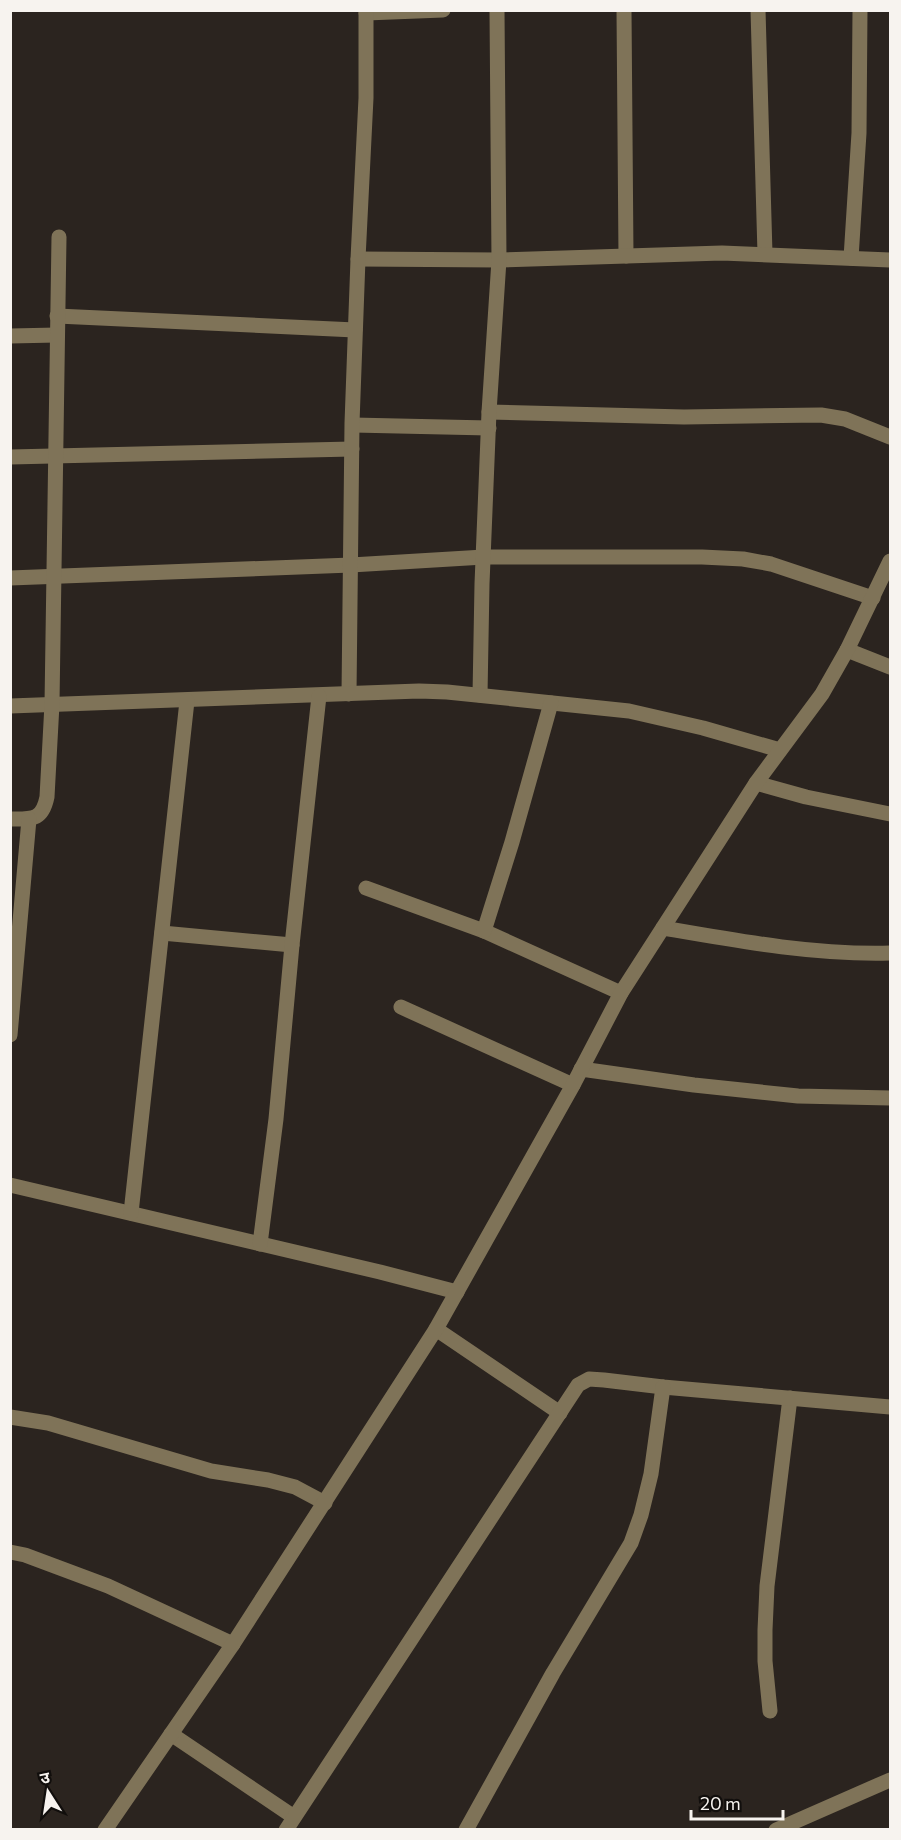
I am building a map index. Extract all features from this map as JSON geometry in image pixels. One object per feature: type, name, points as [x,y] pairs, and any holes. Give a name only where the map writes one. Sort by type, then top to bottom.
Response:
[{"type":"street","points":[[349,694],[352,449],[366,98],[366,12],[443,10]]},
{"type":"street","points":[[480,695],[489,420],[499,260],[497,10]]},
{"type":"street","points":[[624,10],[626,256]]},
{"type":"street","points":[[758,10],[765,254]]},
{"type":"street","points":[[851,258],[859,133],[860,10]]},
{"type":"street","points":[[10,819],[38,817],[45,810],[47,797],[52,704],[59,237]]},
{"type":"street","points":[[358,259],[499,260],[722,253],[891,260]]},
{"type":"street","points":[[57,316],[356,330]]},
{"type":"street","points":[[10,336],[57,335]]},
{"type":"street","points":[[353,425],[489,420],[821,415],[845,419],[891,438]]},
{"type":"street","points":[[10,458],[352,449]]},
{"type":"street","points":[[10,578],[351,565],[484,557],[702,557],[743,559],[771,564],[873,597]]},
{"type":"street","points":[[105,1830],[233,1644],[436,1329],[573,1085],[621,993],[756,783],[822,694],[847,650],[891,561]]},
{"type":"street","points":[[847,650],[891,667]]},
{"type":"street","points":[[10,706],[419,691],[480,695],[629,711],[704,728],[780,750]]},
{"type":"street","points":[[260,1244],[276,1119],[319,696]]},
{"type":"street","points":[[131,1213],[187,701]]},
{"type":"street","points":[[484,931],[551,703]]},
{"type":"street","points":[[756,783],[806,797],[891,814]]},
{"type":"street","points":[[10,1035],[29,819]]},
{"type":"street","points":[[366,888],[484,931],[621,993]]},
{"type":"street","points":[[663,928],[810,950],[891,953]]},
{"type":"street","points":[[162,933],[292,945]]},
{"type":"street","points":[[401,1007],[573,1085]]},
{"type":"street","points":[[581,1070],[798,1096],[891,1098]]},
{"type":"street","points":[[10,1185],[458,1292]]},
{"type":"street","points":[[436,1329],[560,1413]]},
{"type":"street","points":[[171,1734],[290,1823],[578,1385],[589,1379],[891,1407]]},
{"type":"street","points":[[466,1830],[553,1672],[631,1543],[641,1515],[651,1474],[663,1387]]},
{"type":"street","points":[[770,1711],[765,1661],[767,1586],[790,1398]]},
{"type":"street","points":[[10,1417],[48,1424],[211,1471],[296,1487],[325,1503]]},
{"type":"street","points":[[10,1552],[25,1555],[108,1586],[233,1644]]},
{"type":"street","points":[[780,1829],[891,1780]]}]
